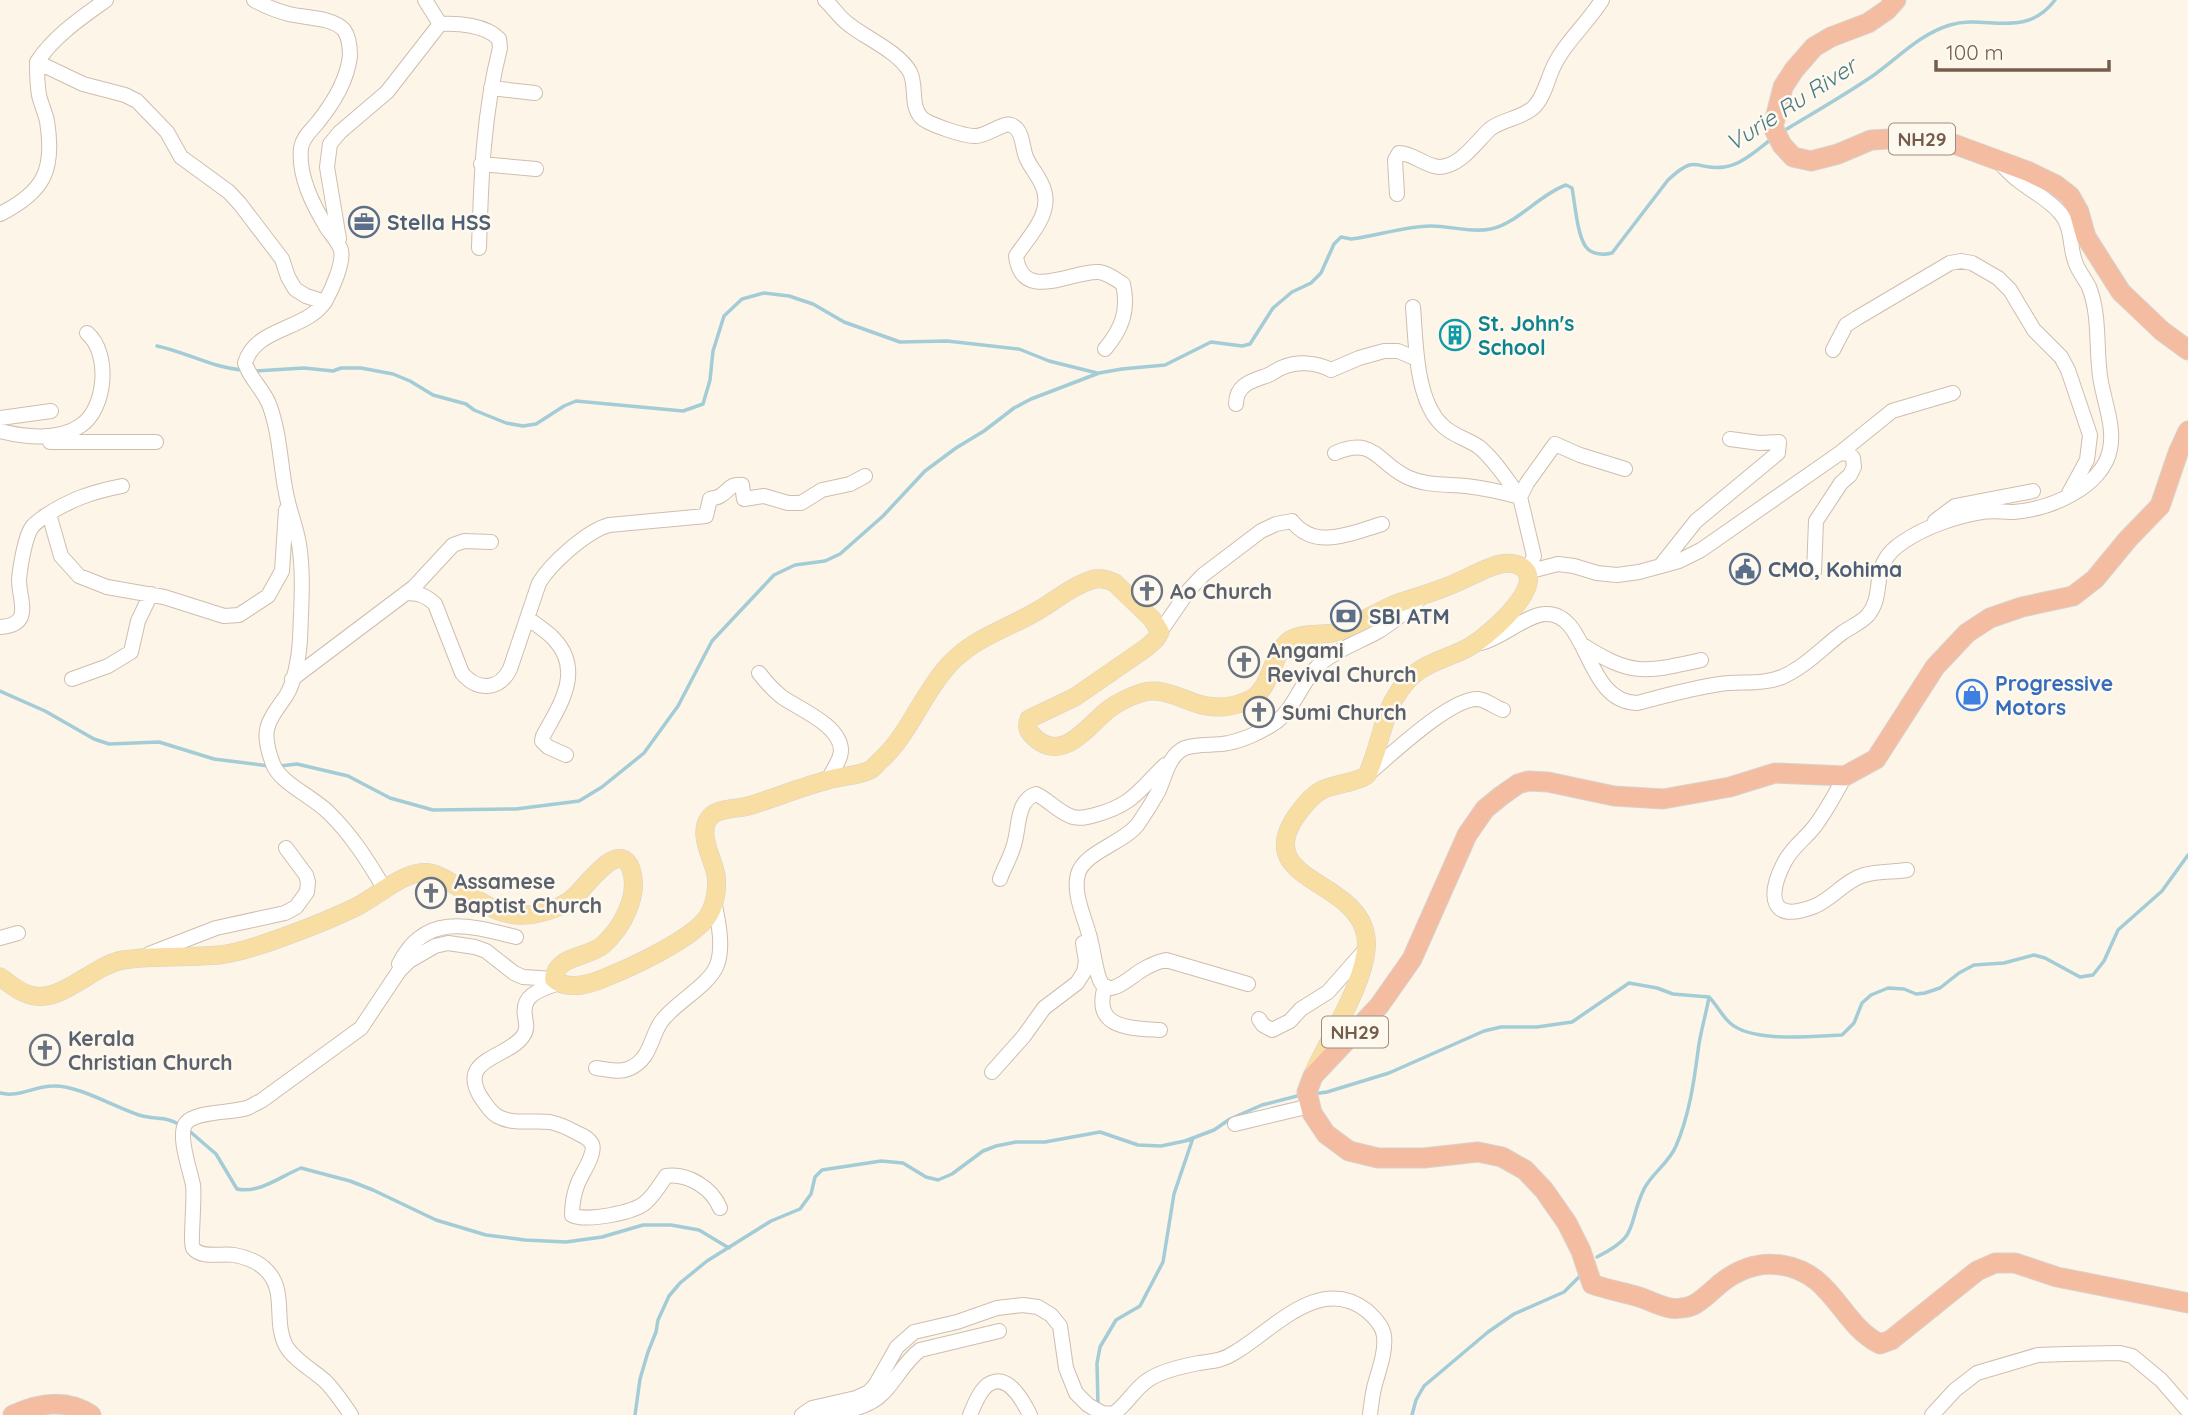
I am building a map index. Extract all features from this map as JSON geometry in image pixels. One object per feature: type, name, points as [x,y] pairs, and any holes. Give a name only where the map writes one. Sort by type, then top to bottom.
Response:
[{"type":"highway","name":"NH29","points":[[1896,0],[1868,23],[1831,37],[1814,47],[1794,70],[1783,87],[1773,127],[1782,145],[1793,158],[1811,161],[1838,154],[1871,140],[1906,138],[1943,141],[2056,185],[2070,196],[2079,212],[2086,237],[2121,292],[2162,331],[2188,350]]},
{"type":"highway","points":[[1845,776],[1876,759],[1935,667],[1967,633],[1990,618],[2022,607],[2073,596],[2095,579],[2160,506],[2188,431]]},
{"type":"highway","name":"NH29","points":[[1310,1106],[1307,1092],[1312,1076],[1385,998],[1412,959],[1467,835],[1486,809],[1518,784],[1528,780],[1548,782],[1614,796],[1663,799],[1730,787],[1775,773],[1845,776]]},
{"type":"highway","points":[[1310,1106],[1326,1135],[1349,1151],[1378,1158],[1423,1158],[1478,1152],[1502,1157],[1525,1170],[1544,1190],[1567,1223],[1581,1251],[1592,1284],[1671,1308],[1691,1306],[1735,1272],[1755,1265],[1782,1265],[1811,1276],[1831,1292],[1846,1315],[1880,1344],[1891,1340],[1977,1271],[1995,1263],[2015,1264],[2057,1277],[2188,1303]]},
{"type":"highway","points":[[13,1415],[30,1407],[60,1403],[91,1415]]},
{"type":"main road","points":[[0,977],[28,995],[51,995],[121,960],[222,954],[272,941],[360,905],[384,888],[418,873],[444,878],[504,914],[523,917],[542,913],[571,900],[597,871],[618,858],[631,867],[633,892],[628,911],[601,946],[562,963],[555,970],[556,981],[568,985],[596,982],[660,953],[695,929],[708,916],[716,892],[716,874],[706,841],[705,826],[709,817],[869,770],[901,739],[943,672],[985,636],[1096,579],[1115,583],[1152,619],[1160,632],[1146,648],[1075,697],[1027,722],[1028,731],[1041,743],[1052,746],[1070,742],[1083,735],[1109,709],[1143,692],[1160,691],[1205,706],[1231,707],[1252,699],[1263,688],[1284,646],[1294,638],[1331,633],[1357,624],[1381,610],[1442,589],[1503,563],[1521,567],[1527,572],[1528,582],[1510,615],[1472,645],[1416,673],[1396,696],[1367,775],[1321,790],[1304,806],[1288,831],[1286,854],[1298,871],[1345,901],[1361,918],[1367,940],[1357,986],[1312,1076]]},
{"type":"street","points":[[0,214],[32,195],[44,179],[48,142],[47,120],[38,92],[37,62],[54,41],[106,0]]},
{"type":"street","points":[[254,0],[285,13],[331,23],[343,29],[348,38],[348,70],[343,83],[323,115],[307,134],[301,149],[310,196],[341,250]]},
{"type":"street","points":[[425,0],[440,24]]},
{"type":"street","points":[[825,0],[848,25],[900,60],[909,71],[915,85],[916,108],[922,119],[961,134],[975,136],[987,134],[1006,124],[1017,130],[1026,156],[1044,187],[1045,198],[1036,230],[1016,256],[1017,266],[1030,280],[1048,282],[1096,272],[1108,274],[1123,284],[1126,296],[1123,321],[1118,334],[1105,349]]},
{"type":"street","points":[[1397,194],[1395,160],[1399,153],[1406,153],[1438,167],[1451,164],[1498,123],[1535,107],[1553,66],[1602,0]]},
{"type":"street","points":[[384,888],[364,854],[327,812],[281,778],[274,767],[266,736],[268,723],[286,695],[292,679],[300,644],[300,548],[286,494],[273,417],[267,400],[245,363],[252,348],[270,334],[317,312],[325,302],[337,276],[341,250],[327,167],[330,144],[340,132],[387,92],[440,24],[455,23],[472,27],[493,33],[499,39],[500,48],[491,88],[481,164],[479,248]]},
{"type":"street","points":[[37,62],[83,84],[125,95],[137,101],[167,132],[180,157],[229,192],[240,204],[282,259],[295,289],[325,302]]},
{"type":"street","points":[[491,88],[535,93]]},
{"type":"street","points":[[1920,532],[1984,511],[2028,510],[2055,503],[2084,487],[2102,469],[2110,449],[2095,313],[2089,287],[2075,264],[2068,226],[2062,214],[2046,199],[2017,180],[1999,162]]},
{"type":"street","points":[[481,164],[536,169]]},
{"type":"street","points":[[1833,350],[1846,326],[1950,263],[1972,263],[1998,278],[2010,290],[2034,330],[2061,357],[2090,435],[2087,460],[2066,497]]},
{"type":"street","points":[[1413,307],[1417,359],[1424,392],[1433,414],[1443,426],[1462,436],[1487,455],[1520,497],[1534,556],[1527,572]]},
{"type":"street","points":[[19,436],[65,433],[88,420],[102,388],[103,359],[88,333]]},
{"type":"street","points":[[1236,404],[1237,394],[1246,383],[1287,366],[1312,362],[1331,370],[1369,354],[1392,350],[1417,359]]},
{"type":"street","points":[[1527,572],[1558,564],[1617,575],[1679,561],[1701,550],[1840,453],[1892,411],[1953,393]]},
{"type":"street","points":[[0,418],[51,411]]},
{"type":"street","points":[[0,431],[34,442],[156,442]]},
{"type":"street","points":[[1661,565],[1696,522],[1778,453],[1780,447],[1779,442],[1760,443],[1731,439]]},
{"type":"street","points":[[1520,497],[1555,444],[1580,456],[1625,469]]},
{"type":"street","points":[[1335,453],[1369,449],[1406,477],[1427,484],[1483,488],[1520,497]]},
{"type":"street","points":[[1814,572],[1816,521],[1854,467],[1853,458],[1849,454],[1840,453]]},
{"type":"street","points":[[406,593],[426,596],[435,604],[462,673],[470,682],[481,686],[490,685],[505,678],[544,575],[584,537],[597,529],[618,524],[706,516],[710,499],[720,497],[737,484],[742,485],[744,499],[764,496],[793,504],[808,500],[822,490],[850,484],[864,476]]},
{"type":"street","points":[[0,627],[9,626],[20,617],[23,609],[19,583],[30,530],[62,505],[88,493],[121,486]]},
{"type":"street","points":[[1472,645],[1501,635],[1538,615],[1555,615],[1570,625],[1607,691],[1618,700],[1628,703],[1711,686],[1756,683],[1781,678],[1808,662],[1844,631],[1866,617],[1876,600],[1881,567],[1892,550],[1955,506],[2033,491]]},
{"type":"street","points":[[45,516],[51,521],[61,556],[79,576],[107,587],[150,594],[224,616],[239,615],[268,596],[282,571],[286,494]]},
{"type":"street","points":[[1160,632],[1195,583],[1261,531],[1292,521],[1307,534],[1321,538],[1338,537],[1382,524]]},
{"type":"street","points":[[292,679],[406,593],[427,575],[453,545],[464,541],[491,542]]},
{"type":"street","points":[[1000,878],[1014,846],[1019,814],[1030,796],[1042,796],[1074,817],[1083,818],[1111,811],[1135,797],[1183,749],[1227,743],[1247,737],[1277,721],[1310,674],[1321,663],[1361,638],[1376,633],[1427,593]]},
{"type":"street","points":[[72,678],[108,666],[131,652],[138,621],[150,594]]},
{"type":"street","points":[[528,618],[554,639],[567,662],[570,676],[567,690],[542,741],[548,747],[566,755]]},
{"type":"street","points":[[1580,643],[1605,659],[1634,669],[1669,667],[1700,660]]},
{"type":"street","points":[[759,673],[781,696],[820,721],[839,741],[840,757],[828,780]]},
{"type":"street","points":[[1367,775],[1422,729],[1462,702],[1476,699],[1503,710]]},
{"type":"street","points":[[992,1072],[1024,1036],[1044,1008],[1077,983],[1084,972],[1084,948],[1067,890],[1073,870],[1136,827],[1176,755]]},
{"type":"street","points":[[1845,776],[1824,814],[1784,861],[1773,893],[1776,903],[1780,909],[1789,912],[1814,906],[1865,874],[1907,870]]},
{"type":"street","points":[[134,959],[216,928],[285,913],[296,907],[307,892],[308,882],[306,875],[286,848]]},
{"type":"street","points":[[1083,864],[1076,888],[1100,981],[1105,986],[1114,988],[1122,985],[1139,971],[1157,961],[1166,960],[1248,984]]},
{"type":"street","points":[[596,1068],[618,1071],[630,1069],[647,1053],[662,1021],[710,975],[717,965],[719,942],[714,901]]},
{"type":"street","points":[[390,983],[400,960],[412,944],[436,928],[470,927],[516,937]]},
{"type":"street","points":[[0,938],[18,933]]},
{"type":"street","points":[[351,1415],[327,1383],[286,1347],[276,1282],[265,1268],[233,1255],[204,1254],[194,1250],[191,1244],[193,1186],[182,1128],[188,1120],[249,1107],[261,1101],[361,1028],[390,983],[409,961],[435,946],[463,944],[486,951],[523,977],[556,981]]},
{"type":"street","points":[[1259,1019],[1272,1030],[1290,1021],[1301,1009],[1337,984],[1366,949]]},
{"type":"street","points":[[556,981],[528,998],[524,1004],[526,1032],[521,1040],[481,1064],[475,1071],[473,1080],[486,1106],[508,1121],[553,1123],[587,1138],[593,1152],[577,1185],[572,1204],[572,1215],[578,1218],[587,1219],[645,1204],[666,1176],[674,1174],[707,1189],[720,1208]]},
{"type":"street","points":[[1105,986],[1103,1006],[1111,1022],[1122,1027],[1160,1030]]},
{"type":"street","points":[[1235,1125],[1310,1106]]},
{"type":"street","points":[[803,1415],[812,1408],[856,1398],[869,1392],[897,1347],[914,1332],[957,1322],[996,1308],[1023,1305],[1038,1307],[1051,1315],[1060,1326],[1066,1368],[1076,1393],[1088,1405],[1102,1413],[1113,1414],[1147,1380],[1180,1368],[1224,1359],[1304,1305],[1340,1298],[1356,1303],[1370,1313],[1384,1335],[1370,1415]]},
{"type":"street","points":[[820,1415],[846,1411],[877,1398],[920,1350],[999,1331]]},
{"type":"street","points":[[1932,1415],[1955,1390],[1977,1373],[2038,1355],[2120,1353],[2132,1356],[2161,1380],[2188,1411]]},
{"type":"street","points":[[970,1415],[984,1389],[990,1383],[1000,1381],[1007,1384],[1023,1400],[1030,1415]]},
{"type":"waterway","name":"Vurie Ru River","points":[[1782,132],[1874,75],[1919,40],[1939,29],[1964,22],[2018,23],[2043,12],[2055,0]]},
{"type":"waterway","points":[[280,766],[297,764],[348,776],[390,798],[433,810],[516,809],[579,801],[602,787],[644,753],[678,706],[712,641],[774,575],[795,565],[825,561],[840,554],[883,516],[925,471],[1014,408],[1099,373],[1165,365],[1211,342],[1242,346],[1250,344],[1273,308],[1292,292],[1311,283],[1321,273],[1334,244],[1341,237],[1351,239],[1421,226],[1491,229],[1510,221],[1566,185],[1572,188],[1578,227],[1586,247],[1598,254],[1612,253],[1668,180],[1678,172],[1696,164],[1714,168],[1731,166],[1750,156],[1773,138]]},
{"type":"waterway","points":[[255,371],[304,368],[333,371],[341,368],[361,368],[393,374],[433,395],[466,404],[506,423],[523,426],[536,424],[576,401],[683,411],[703,404],[710,380],[713,351],[724,316],[742,299],[764,293],[789,296],[813,304],[844,322],[900,342],[947,341],[1019,349],[1049,361],[1097,373]]},
{"type":"waterway","points":[[157,346],[243,370]]},
{"type":"waterway","points":[[0,691],[109,744],[159,742],[214,759],[269,766]]},
{"type":"waterway","points":[[1313,1094],[1389,1073],[1484,1031],[1501,1027],[1537,1027],[1572,1022],[1629,983],[1673,994],[1709,997],[1724,1017],[1740,1029],[1767,1036],[1800,1037],[1842,1035],[1854,1023],[1862,1003],[1871,995],[1888,988],[1904,989],[1916,994],[1925,993],[1940,988],[1974,965],[2004,963],[2034,955],[2080,977],[2093,975],[2104,961],[2118,930],[2162,891],[2188,855]]},
{"type":"waterway","points":[[1597,1257],[1626,1236],[1644,1189],[1676,1146],[1690,1099],[1709,997]]},
{"type":"waterway","points":[[0,1093],[13,1094],[53,1086],[63,1087],[139,1115],[170,1120],[180,1125]]},
{"type":"waterway","points":[[635,1415],[640,1379],[658,1320],[669,1296],[680,1283],[707,1261],[771,1221],[800,1209],[811,1194],[815,1177],[822,1170],[881,1161],[903,1163],[926,1177],[938,1180],[952,1174],[983,1151],[996,1146],[1016,1142],[1045,1142],[1100,1132],[1138,1145],[1161,1146],[1185,1141],[1214,1130],[1230,1119],[1262,1105],[1301,1095]]},
{"type":"waterway","points":[[187,1129],[216,1154],[237,1189],[262,1187],[301,1168],[350,1181],[436,1220],[486,1235],[566,1242],[602,1237],[643,1225],[671,1225],[699,1230],[729,1248]]},
{"type":"waterway","points":[[1098,1406],[1097,1363],[1100,1347],[1116,1320],[1140,1306],[1163,1262],[1174,1194],[1193,1138]]},
{"type":"waterway","points":[[1412,1415],[1424,1386],[1488,1332],[1514,1314],[1564,1292],[1581,1275]]},
{"type":"place","name":"Stella HSS","points":[[364,222]]},
{"type":"place","name":"St. John's School","points":[[1455,335]]},
{"type":"place","name":"CMO, Kohima","points":[[1745,569]]},
{"type":"place","name":"Ao Church","points":[[1147,591]]},
{"type":"place","name":"SBI ATM","points":[[1346,616]]},
{"type":"place","name":"Angami Revival Church","points":[[1244,662]]},
{"type":"place","name":"Progressive Motors","points":[[1972,695]]},
{"type":"place","name":"Sumi Church","points":[[1259,712]]},
{"type":"place","name":"Assamese Baptist Church","points":[[431,893]]},
{"type":"place","name":"Kerala Christian Church","points":[[45,1050]]}]
